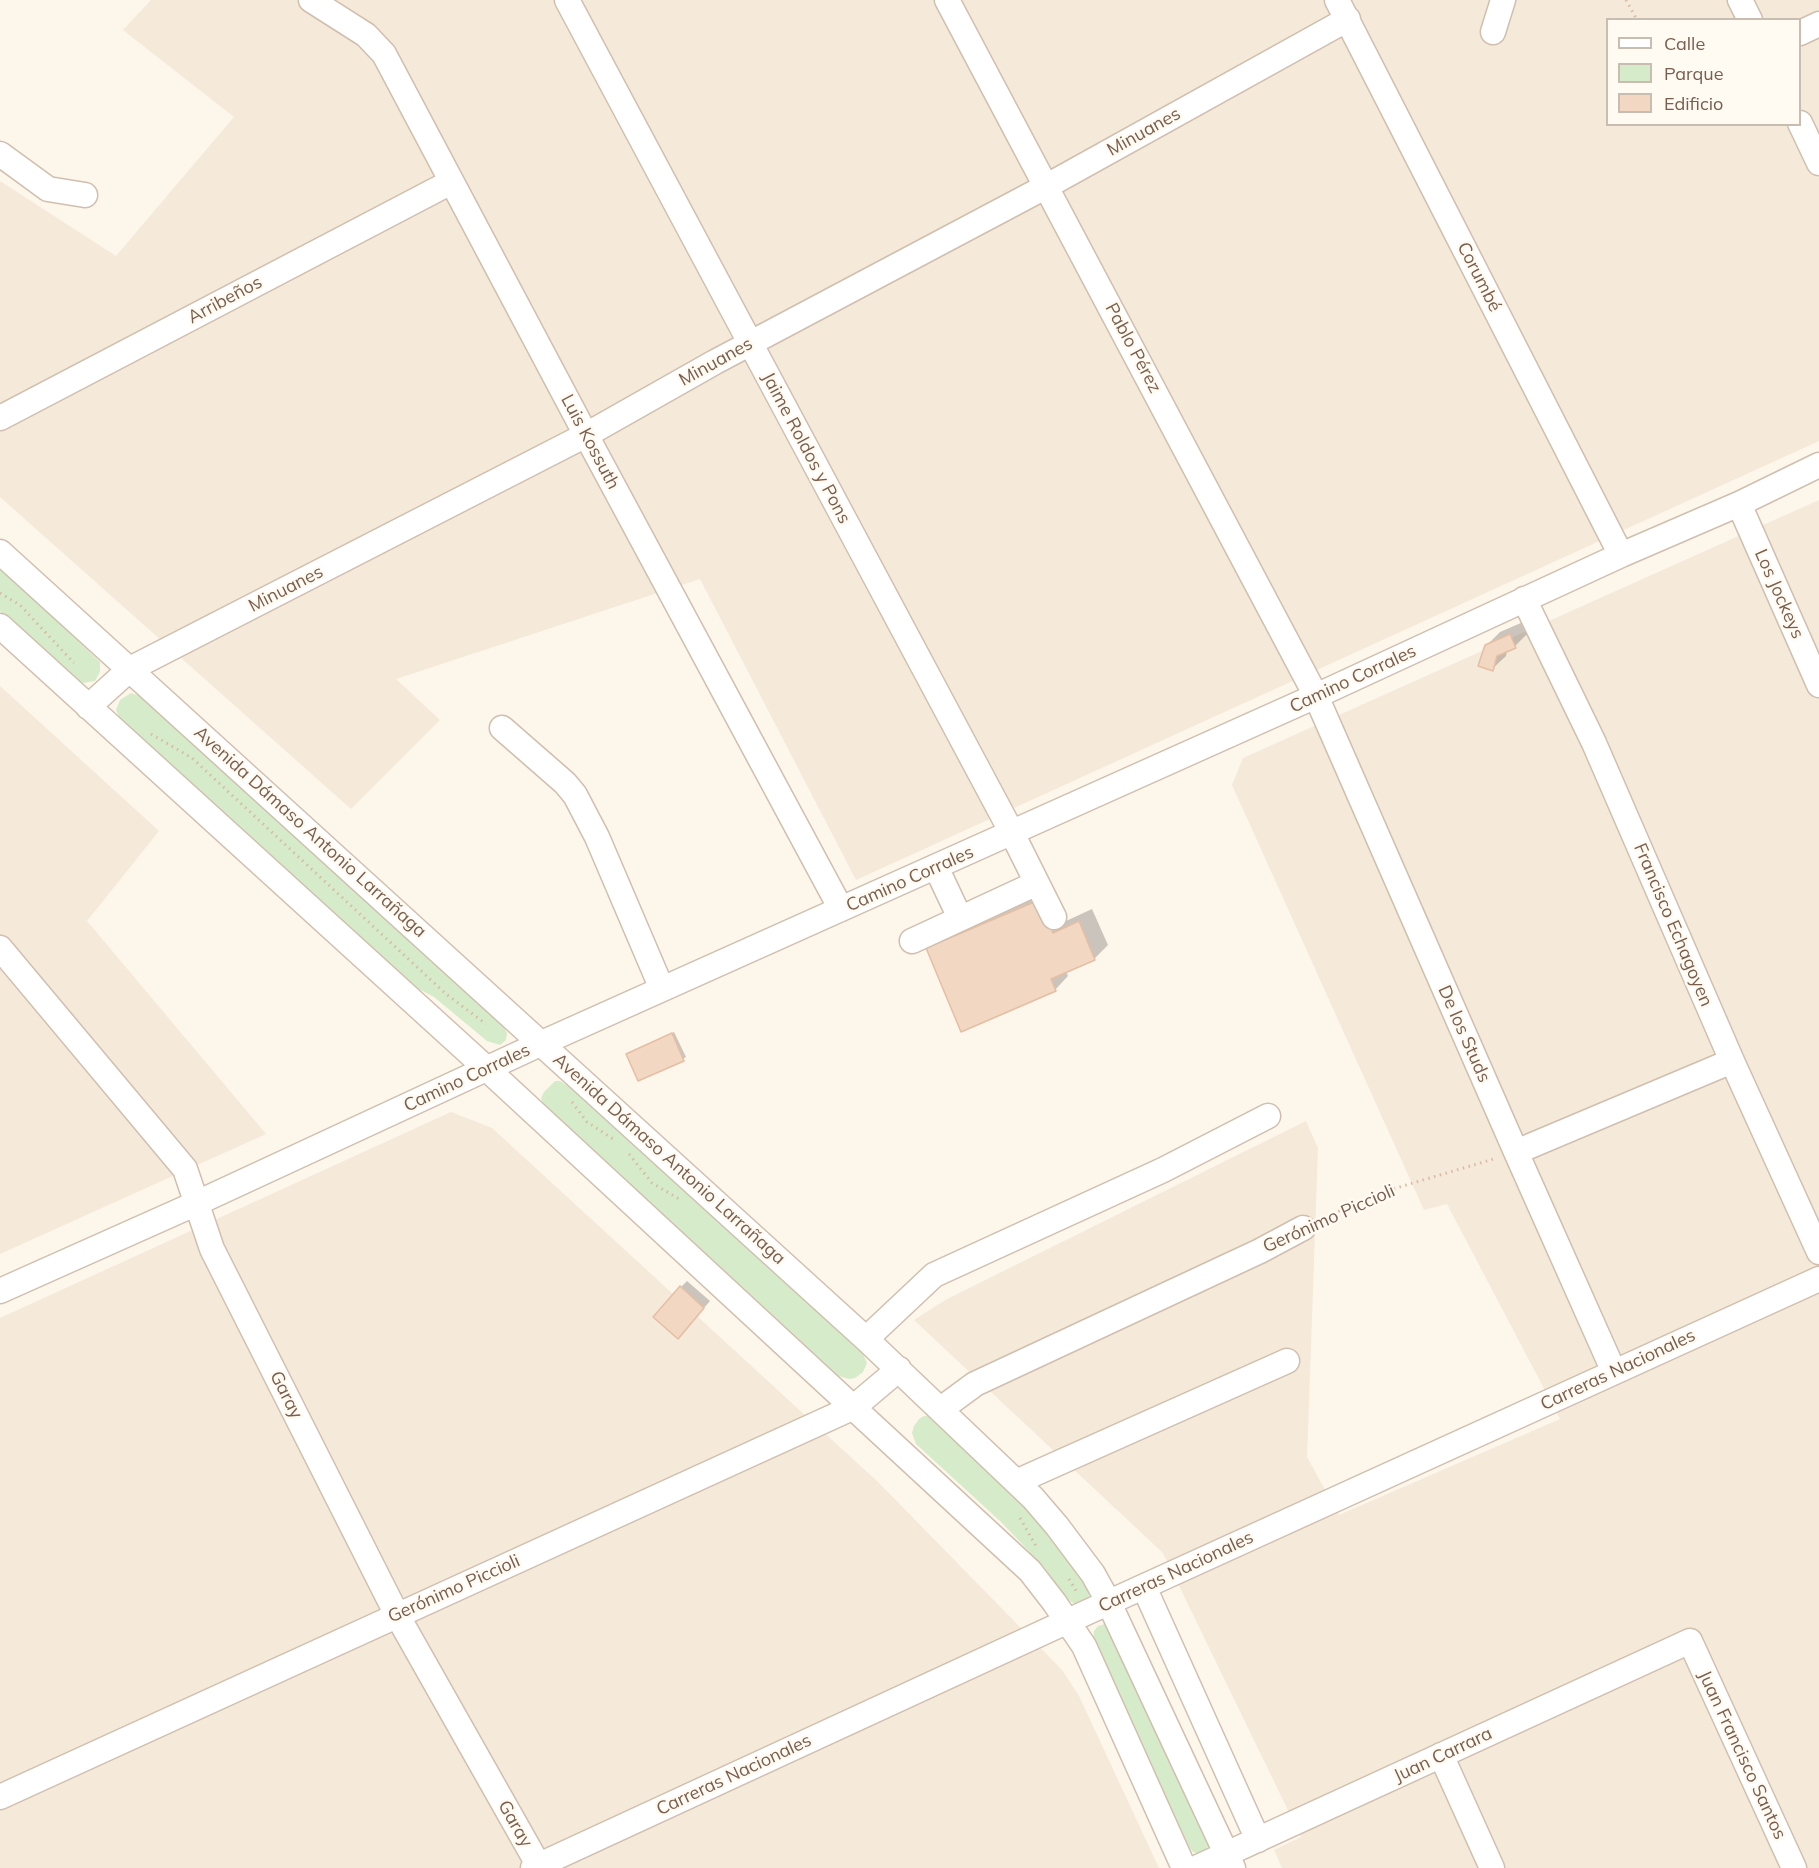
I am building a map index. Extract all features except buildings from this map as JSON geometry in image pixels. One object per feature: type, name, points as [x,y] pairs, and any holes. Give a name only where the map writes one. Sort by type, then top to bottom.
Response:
[{"type":"street","name":"Luis Kossuth","points":[[311,0],[366,35],[384,54],[841,909]]},
{"type":"street","name":"Jaime Roldos y Pons","points":[[567,0],[1012,833],[1054,917]]},
{"type":"street","name":"Pablo Pérez","points":[[947,0],[1316,696]]},
{"type":"street","points":[[1493,32],[1503,0]]},
{"type":"street","points":[[1740,0],[1748,18]]},
{"type":"street","name":"Minuanes","points":[[88,707],[130,669],[586,435],[749,344],[1047,186],[1342,10]]},
{"type":"street","name":"Corumbé","points":[[1342,10],[1621,555]]},
{"type":"street","points":[[1801,33],[1819,24]]},
{"type":"street","points":[[1801,125],[1819,164]]},
{"type":"street","points":[[0,154],[48,189],[85,195]]},
{"type":"street","name":"Arribeños","points":[[0,418],[451,182]]},
{"type":"street","name":"Camino Corrales","points":[[0,1291],[197,1203],[542,1043],[1316,696],[1621,555],[1739,504],[1819,465]]},
{"type":"street","name":"Los Jockeys","points":[[1739,504],[1819,685]]},
{"type":"street","name":"Avenida Dámaso Antonio Larrañaga","points":[[0,552],[899,1369],[1017,1482],[1058,1526],[1093,1574],[1109,1603],[1230,1861]]},
{"type":"street","name":"Francisco Echagoyen","points":[[1524,599],[1594,743],[1732,1061],[1819,1252]]},
{"type":"street","points":[[0,626],[487,1069],[1030,1571],[1084,1646],[1185,1868]]},
{"type":"street","name":"De los Studs","points":[[1316,696],[1614,1372]]},
{"type":"street","points":[[502,728],[565,783],[575,795],[597,837],[662,989]]},
{"type":"street","points":[[936,867],[960,918]]},
{"type":"street","points":[[912,941],[1037,883]]},
{"type":"street","name":"Garay","points":[[0,948],[185,1169],[212,1249],[397,1615],[537,1867]]},
{"type":"street","points":[[1516,1152],[1732,1061]]},
{"type":"street","points":[[866,1339],[934,1275],[1163,1170],[1268,1116]]},
{"type":"street","name":"Gerónimo Piccioli","points":[[941,1410],[975,1384],[1260,1251],[1303,1228]]},
{"type":"street","name":"Carreras Nacionales","points":[[537,1867],[1068,1621],[1819,1279]]},
{"type":"street","points":[[1017,1482],[1287,1361]]},
{"type":"street","name":"Gerónimo Piccioli","points":[[0,1797],[854,1407],[899,1369]]},
{"type":"street","points":[[1144,1587],[1258,1839]]},
{"type":"street","name":"Juan Carrara","points":[[1196,1868],[1230,1861],[1258,1839],[1690,1641]]},
{"type":"street","name":"Juan Francisco Santos","points":[[1690,1641],[1794,1868]]},
{"type":"street","points":[[1441,1755],[1492,1868]]},
{"type":"path","points":[[1626,0],[1635,18]]},
{"type":"path","name":"Gerónimo Piccioli","points":[[1303,1228],[1376,1194],[1516,1152]]},
{"type":"path","points":[[1019,1514],[1038,1551]]},
{"type":"path","points":[[1060,1576],[1082,1600]]},
{"type":"shaded area","points":[[151,0],[1819,0],[1819,441],[856,880],[700,579],[396,679],[440,720],[351,809],[0,497],[0,181],[116,256],[234,117],[123,30]]},
{"type":"shaded area","points":[[1819,500],[1819,1868],[1282,1868],[1274,1850],[1301,1837],[1163,1553],[914,1320],[947,1299],[1306,1121],[1318,1148],[1307,1457],[1339,1515],[1560,1419],[1447,1204],[1424,1210],[1232,785],[1243,758]]},
{"type":"shaded area","points":[[0,686],[159,831],[87,921],[266,1134],[0,1254]]},
{"type":"shaded area","points":[[451,1112],[492,1128],[879,1483],[1062,1670],[1079,1696],[1159,1868],[0,1868],[0,1318]]},
{"type":"green space","points":[[0,567],[100,662],[100,672],[95,681],[83,683],[72,676],[0,611]]},
{"type":"green space","points":[[131,693],[140,696],[503,1026],[507,1033],[506,1040],[500,1045],[487,1041],[434,997],[413,986],[130,731],[122,723],[116,710],[120,700]]},
{"type":"green space","points":[[555,1081],[560,1081],[569,1087],[863,1354],[867,1363],[863,1372],[849,1379],[839,1376],[543,1103],[541,1098],[544,1092]]},
{"type":"green space","points":[[924,1416],[931,1416],[1007,1483],[1059,1544],[1088,1586],[1089,1597],[1085,1604],[1078,1606],[1067,1599],[1045,1568],[1001,1522],[916,1444],[912,1433],[914,1426]]},
{"type":"green space","points":[[1105,1624],[1111,1627],[1209,1844],[1202,1854],[1197,1854],[1189,1847],[1093,1640],[1094,1631],[1098,1626]]}]
